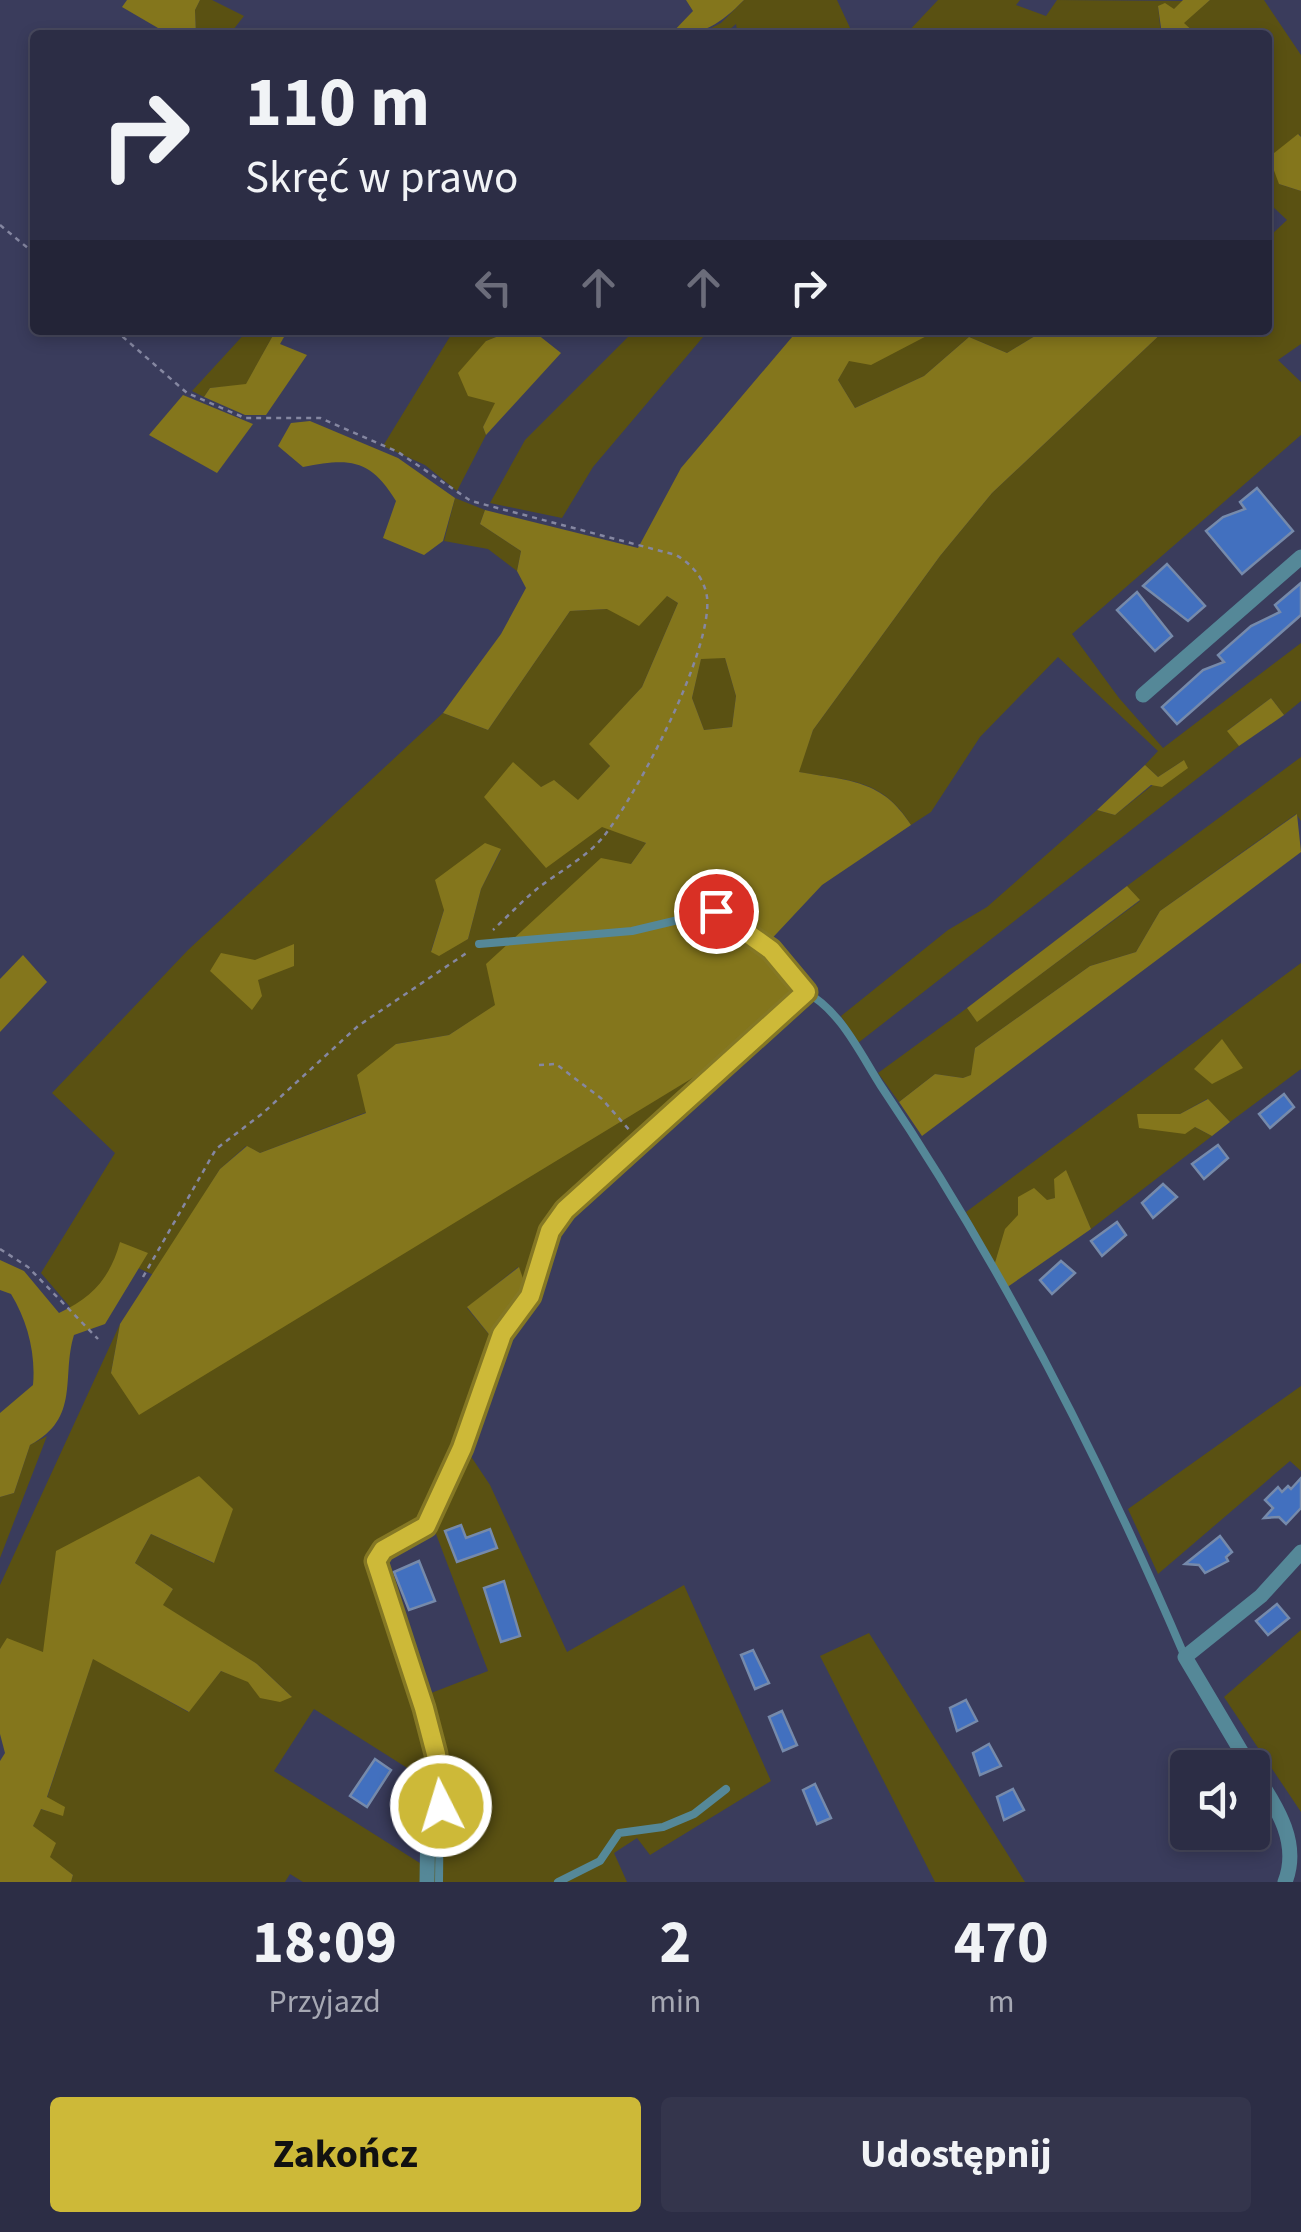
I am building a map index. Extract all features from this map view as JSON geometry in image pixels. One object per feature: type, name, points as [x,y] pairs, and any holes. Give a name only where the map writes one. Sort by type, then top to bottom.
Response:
[{"type":"street","points":[[1143,695],[1301,557]]},
{"type":"street","points":[[1241,1750],[1185,1657],[1261,1596],[1301,1552]]},
{"type":"street","points":[[1270,1798],[1300,1849],[1285,1882]]},
{"type":"street","points":[[427,1882],[428,1816]]},
{"type":"lane","points":[[479,944],[632,931],[716,911],[771,950],[806,992],[838,1021],[944,1180],[1127,1520],[1185,1657]]},
{"type":"lane","points":[[439,1882],[440,1783],[436,1754],[376,1561],[383,1550],[426,1526],[462,1448],[502,1334],[530,1296],[550,1231],[578,1194],[806,992]]},
{"type":"lane","points":[[558,1882],[600,1861],[619,1833],[663,1827],[694,1814],[726,1789]]},
{"type":"path","points":[[0,226],[30,250]]},
{"type":"path","points":[[120,335],[187,394],[245,418],[320,418],[398,452],[471,502],[676,555],[692,565],[706,596],[686,684],[630,797],[602,839],[533,892],[479,944],[358,1026],[263,1113],[216,1149],[143,1277]]},
{"type":"path","points":[[539,1066],[556,1064],[602,1099],[639,1141]]},
{"type":"path","points":[[0,1249],[28,1267],[98,1339]]},
{"type":"shaded area","points":[[127,0],[200,0],[195,10],[196,30],[161,30],[122,7]]},
{"type":"shaded area","points":[[200,0],[212,0],[244,16],[233,30],[196,30],[195,10]]},
{"type":"shaded area","points":[[686,0],[744,0],[711,26],[675,30],[693,11]]},
{"type":"shaded area","points":[[744,0],[837,0],[851,30],[737,30],[736,24],[729,30],[707,30],[721,23]]},
{"type":"shaded area","points":[[938,0],[1020,0],[1016,5],[1046,16],[1057,0],[1183,1],[1174,10],[1158,6],[1160,30],[910,30]]},
{"type":"shaded area","points":[[1183,0],[1210,0],[1184,23],[1192,30],[1161,30],[1158,6],[1165,3],[1174,9]]},
{"type":"shaded area","points":[[1210,0],[1264,0],[1301,55],[1301,137],[1299,134],[1279,184],[1301,191],[1301,344],[1278,360],[1301,382],[1301,435],[1072,634],[1119,698],[1163,748],[1301,643],[1301,701],[1284,715],[1271,698],[1228,730],[1239,746],[858,1043],[841,1016],[948,930],[987,907],[1097,810],[1115,815],[1184,760],[1158,777],[1145,765],[1158,751],[1058,657],[980,737],[931,812],[911,825],[876,790],[849,780],[798,772],[813,730],[940,556],[992,493],[1160,335],[1272,335],[1272,234],[1287,220],[1272,206],[1272,30],[1191,30],[1183,23]]},
{"type":"shaded area","points":[[1298,134],[1301,137],[1301,191],[1279,184],[1272,155]]},
{"type":"shaded area","points":[[243,335],[273,335],[246,385],[210,388],[204,397],[192,391]]},
{"type":"shaded area","points":[[273,335],[285,335],[280,344],[307,355],[266,415],[245,415],[204,397],[210,388],[246,384]]},
{"type":"shaded area","points":[[451,335],[501,335],[486,341],[496,403],[483,427],[486,435],[457,491],[425,465],[383,446]]},
{"type":"shaded area","points":[[501,335],[538,335],[561,353],[486,435],[483,427],[495,403],[468,396],[458,373],[486,341]]},
{"type":"shaded area","points":[[630,335],[705,335],[593,467],[562,518],[490,503],[525,440]]},
{"type":"shaded area","points":[[794,335],[928,335],[871,365],[849,361],[838,380],[855,408],[924,376],[969,337],[1007,353],[1037,335],[1160,335],[992,493],[940,556],[813,730],[799,772],[876,790],[911,825],[822,885],[763,948],[799,993],[727,1057],[139,1415],[111,1373],[120,1324],[220,1169],[247,1146],[260,1153],[366,1113],[357,1075],[396,1044],[449,1035],[495,1005],[486,964],[601,858],[631,864],[646,843],[602,827],[546,868],[484,797],[513,762],[541,787],[554,780],[578,800],[610,766],[589,744],[642,687],[678,603],[667,596],[639,626],[607,609],[570,611],[488,730],[443,713],[501,634],[526,588],[517,571],[521,551],[480,524],[485,510],[638,548],[681,468]],"holes":[[[725,658],[736,696],[732,727],[704,730],[692,698],[701,659]]]},
{"type":"shaded area","points":[[923,335],[1037,335],[1007,353],[969,337],[924,376],[855,408],[838,380],[849,360]]},
{"type":"shaded area","points":[[183,395],[253,424],[217,473],[149,435]]},
{"type":"shaded area","points":[[310,421],[398,458],[455,498],[443,541],[424,555],[383,538],[396,501],[377,476],[346,462],[303,467],[278,446],[291,423]]},
{"type":"shaded area","points":[[455,498],[485,510],[480,524],[521,551],[517,571],[488,549],[444,541]]},
{"type":"shaded area","points":[[667,596],[678,603],[642,687],[590,744],[610,766],[578,801],[555,781],[484,797],[602,826],[646,843],[631,864],[496,1005],[449,1035],[396,1044],[367,1112],[260,1153],[246,1146],[220,1169],[154,1275],[138,1268],[147,1253],[113,1269],[86,1300],[71,1308],[41,1273],[115,1153],[52,1093],[188,950],[443,713],[488,730],[570,611],[607,609]],"holes":[[[501,850],[481,889],[468,939],[431,951],[444,910]]]},
{"type":"shaded area","points":[[701,658],[725,658],[736,696],[732,727],[704,730],[692,698]]},
{"type":"shaded area","points":[[1271,698],[1284,715],[1239,746],[1227,731]]},
{"type":"shaded area","points":[[1301,757],[1301,821],[1296,814],[1160,911],[1136,952],[1090,966],[975,1048],[972,1075],[963,1078],[935,1074],[899,1102],[878,1073],[967,1008],[977,1021],[1140,901],[1127,886]]},
{"type":"shaded area","points":[[1184,760],[1188,768],[1162,787],[1151,785],[1115,815],[1097,810],[1145,765],[1158,777]]},
{"type":"shaded area","points":[[1297,814],[1301,852],[922,1136],[899,1102],[935,1074],[963,1078],[971,1075],[975,1048],[1090,966],[1136,952],[1160,911]]},
{"type":"shaded area","points":[[485,843],[501,849],[481,889],[468,939],[439,956],[431,952],[444,910],[435,880]]},
{"type":"shaded area","points":[[1127,886],[1140,900],[977,1022],[967,1008]]},
{"type":"shaded area","points":[[294,944],[294,966],[258,980],[262,996],[252,1010],[210,971],[221,953],[255,960]]},
{"type":"shaded area","points":[[23,955],[47,982],[0,1032],[0,979]]},
{"type":"shaded area","points":[[1301,963],[1301,1069],[1230,1122],[1207,1099],[1180,1114],[1137,1115],[1195,1127],[1212,1136],[1091,1229],[1065,1170],[1056,1198],[1031,1207],[1014,1222],[994,1266],[966,1212]]},
{"type":"shaded area","points":[[1222,1039],[1243,1068],[1212,1084],[1194,1069]]},
{"type":"shaded area","points":[[727,1057],[574,1191],[545,1230],[526,1287],[518,1267],[467,1308],[492,1338],[459,1444],[415,1536],[380,1564],[426,1695],[488,1671],[436,1534],[436,1525],[470,1455],[490,1485],[567,1652],[684,1585],[771,1781],[650,1855],[637,1838],[614,1853],[627,1882],[433,1882],[431,1783],[314,1709],[274,1771],[423,1865],[423,1882],[303,1882],[290,1874],[285,1882],[71,1882],[73,1875],[49,1857],[33,1826],[40,1809],[63,1815],[47,1798],[93,1658],[188,1712],[221,1671],[291,1696],[257,1664],[162,1605],[173,1589],[135,1563],[151,1534],[213,1563],[199,1476],[42,1653],[8,1639],[0,1649],[0,1585],[120,1324],[111,1373],[463,1214]]},
{"type":"shaded area","points":[[1208,1099],[1230,1122],[1212,1136],[1195,1127],[1185,1134],[1139,1128],[1137,1114],[1180,1114]]},
{"type":"shaded area","points":[[1066,1170],[1091,1229],[1006,1288],[994,1266],[1005,1229],[1018,1215],[1018,1197],[1034,1188],[1047,1200],[1055,1198],[1054,1179]]},
{"type":"shaded area","points":[[120,1242],[148,1253],[105,1324],[74,1335],[63,1409],[46,1434],[30,1445],[14,1493],[0,1497],[0,1413],[33,1385],[34,1373],[22,1315],[11,1294],[0,1290],[0,1260],[24,1271],[59,1313],[99,1285]]},
{"type":"shaded area","points":[[519,1267],[526,1287],[492,1338],[467,1307]]},
{"type":"shaded area","points":[[1301,1386],[1301,1471],[1290,1461],[1158,1574],[1128,1509]]},
{"type":"shaded area","points":[[47,1436],[0,1558],[0,1497],[14,1493],[30,1445]]},
{"type":"shaded area","points":[[199,1476],[233,1509],[214,1563],[151,1534],[135,1563],[173,1589],[163,1605],[257,1664],[292,1697],[280,1702],[260,1698],[248,1682],[221,1671],[189,1712],[93,1659],[47,1797],[65,1807],[63,1816],[41,1809],[33,1826],[56,1843],[50,1857],[73,1875],[71,1882],[0,1882],[0,1761],[5,1753],[0,1734],[0,1649],[7,1638],[43,1652],[56,1551]]},
{"type":"shaded area","points":[[1301,1630],[1301,1812],[1270,1766],[1270,1750],[1259,1750],[1224,1697]]},
{"type":"shaded area","points":[[869,1633],[1025,1882],[935,1882],[820,1656]]},
{"type":"building","points":[[1257,488],[1293,531],[1242,574],[1206,531],[1223,517],[1245,509],[1240,502]]},
{"type":"building","points":[[1167,564],[1205,606],[1188,621],[1143,586]]},
{"type":"building","points":[[1301,583],[1301,615],[1177,724],[1162,707],[1203,670],[1224,662],[1218,655],[1251,626],[1280,612],[1275,605]]},
{"type":"building","points":[[1137,592],[1172,636],[1155,651],[1117,610]]},
{"type":"building","points":[[1284,1094],[1294,1107],[1270,1128],[1259,1114]]},
{"type":"building","points":[[1218,1145],[1228,1158],[1204,1179],[1192,1164]]},
{"type":"building","points":[[1163,1184],[1177,1197],[1153,1218],[1142,1203]]},
{"type":"building","points":[[1117,1222],[1126,1235],[1102,1256],[1091,1241]]},
{"type":"building","points":[[1061,1261],[1075,1273],[1052,1294],[1040,1280]]},
{"type":"building","points":[[1301,1478],[1301,1508],[1286,1524],[1279,1517],[1264,1518],[1273,1508],[1265,1500],[1278,1487],[1282,1492],[1288,1486],[1291,1489]]},
{"type":"building","points":[[461,1525],[466,1538],[490,1529],[497,1548],[457,1562],[445,1531]]},
{"type":"building","points":[[1220,1536],[1232,1552],[1226,1557],[1228,1561],[1205,1573],[1199,1565],[1185,1564]]},
{"type":"building","points":[[419,1561],[435,1601],[409,1610],[394,1572]]},
{"type":"building","points":[[504,1581],[520,1636],[501,1642],[484,1588]]},
{"type":"building","points":[[1277,1604],[1289,1618],[1268,1635],[1256,1621]]},
{"type":"building","points":[[753,1650],[769,1683],[755,1689],[741,1655]]},
{"type":"building","points":[[966,1700],[977,1721],[957,1731],[950,1708]]},
{"type":"building","points":[[782,1711],[797,1745],[783,1751],[769,1717]]},
{"type":"building","points":[[989,1744],[1001,1766],[980,1775],[973,1753]]},
{"type":"building","points":[[375,1759],[391,1770],[367,1807],[350,1796]]},
{"type":"building","points":[[815,1784],[831,1818],[817,1824],[803,1790]]},
{"type":"building","points":[[1013,1789],[1024,1810],[1004,1820],[997,1797]]},
{"type":"route","points":[[441,1806],[436,1754],[424,1708],[376,1573],[376,1561],[383,1550],[426,1526],[462,1448],[502,1334],[530,1296],[550,1231],[565,1210],[578,1194],[806,992],[771,950],[716,911]]}]
